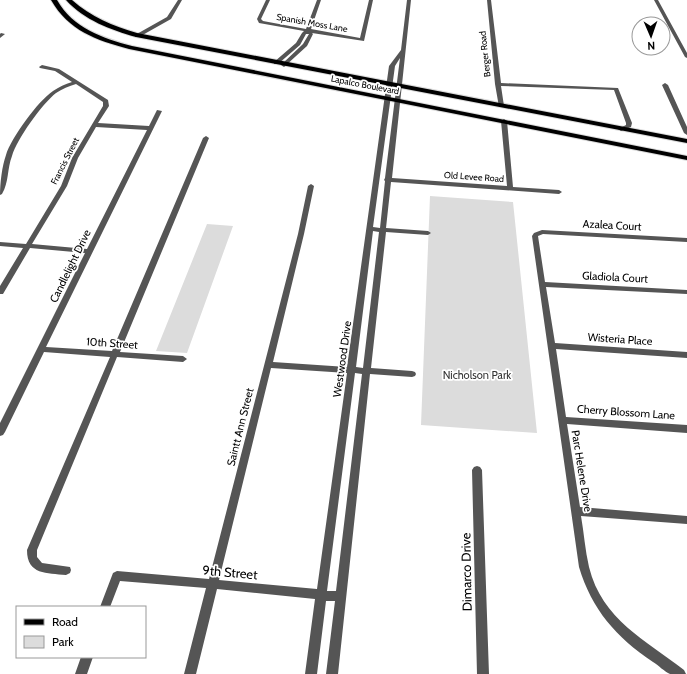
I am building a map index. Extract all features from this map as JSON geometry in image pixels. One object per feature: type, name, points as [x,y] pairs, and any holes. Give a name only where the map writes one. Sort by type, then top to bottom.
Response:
[{"type":"main road","name":"Lapalco Boulevard","points":[[54,0],[65,17],[79,27],[116,44],[687,158]]},
{"type":"main road","name":"Lapalco Boulevard","points":[[69,0],[100,27],[137,36],[687,142]]},
{"type":"main road","points":[[79,27],[100,27]]},
{"type":"main road","points":[[102,38],[106,32],[124,32]]},
{"type":"main road","points":[[261,74],[281,72],[283,69],[280,64]]},
{"type":"main road","points":[[293,80],[290,76],[291,73],[296,71],[312,70]]},
{"type":"main road","points":[[439,109],[431,104],[430,101],[439,98],[462,98]]},
{"type":"main road","points":[[617,144],[648,142],[645,136],[634,132]]},
{"type":"main road","points":[[674,155],[664,147],[664,145],[687,142]]},
{"type":"street","points":[[137,36],[169,18],[180,0]]},
{"type":"street","name":"Spanish Moss Lane","points":[[268,0],[259,19],[260,21],[362,40],[371,0]]},
{"type":"street","points":[[280,64],[307,43],[310,36],[308,31],[319,0]]},
{"type":"street","name":"Westwood Drive","points":[[311,674],[387,99],[394,86],[402,50],[409,0]]},
{"type":"street","name":"Berger Road","points":[[489,0],[500,106]]},
{"type":"street","points":[[656,0],[687,57]]},
{"type":"street","name":"Westwood Drive","points":[[332,674],[397,101],[392,66],[402,50]]},
{"type":"street","name":"Francis Street","points":[[0,292],[64,186],[75,158],[106,106],[106,101],[77,82],[57,70],[42,66]]},
{"type":"street","points":[[0,193],[6,178],[8,157],[15,142],[49,97],[59,90],[77,82]]},
{"type":"street","points":[[498,84],[616,89],[629,123],[629,126],[621,129]]},
{"type":"street","points":[[665,85],[687,133]]},
{"type":"street","name":"Candlelight Drive","points":[[0,432],[159,111]]},
{"type":"street","points":[[504,121],[510,189]]},
{"type":"street","points":[[96,124],[150,128]]},
{"type":"street","points":[[66,570],[38,566],[32,560],[32,550],[206,138]]},
{"type":"street","name":"Old Levee Road","points":[[387,180],[560,192]]},
{"type":"street","name":"Saintt Ann Street","points":[[190,674],[269,364],[301,234],[311,186]]},
{"type":"street","points":[[371,229],[428,233]]},
{"type":"street","name":"Azalea Court","points":[[536,234],[542,232],[687,240]]},
{"type":"street","name":"Parc Helene Drive","points":[[536,234],[535,236],[584,566],[596,598],[608,615],[634,642],[680,674]]},
{"type":"street","points":[[0,244],[90,251]]},
{"type":"street","name":"Gladiola Court","points":[[542,284],[687,292]]},
{"type":"street","name":"Wisteria Place","points":[[552,346],[687,354]]},
{"type":"street","name":"10th Street","points":[[41,349],[182,359]]},
{"type":"street","points":[[269,364],[412,374]]},
{"type":"street","name":"Cherry Blossom Lane","points":[[563,420],[687,429]]},
{"type":"street","name":"Dimarco Drive","points":[[477,470],[483,674]]},
{"type":"street","points":[[576,511],[687,520]]},
{"type":"street","name":"9th Street","points":[[105,606],[117,576],[340,597]]},
{"type":"street","points":[[81,674],[87,658]]},
{"type":"green space","name":"Nicholson Park","points":[[430,196],[513,202],[537,433],[421,425]]},
{"type":"green space","points":[[207,224],[233,226],[187,353],[156,351]]}]
